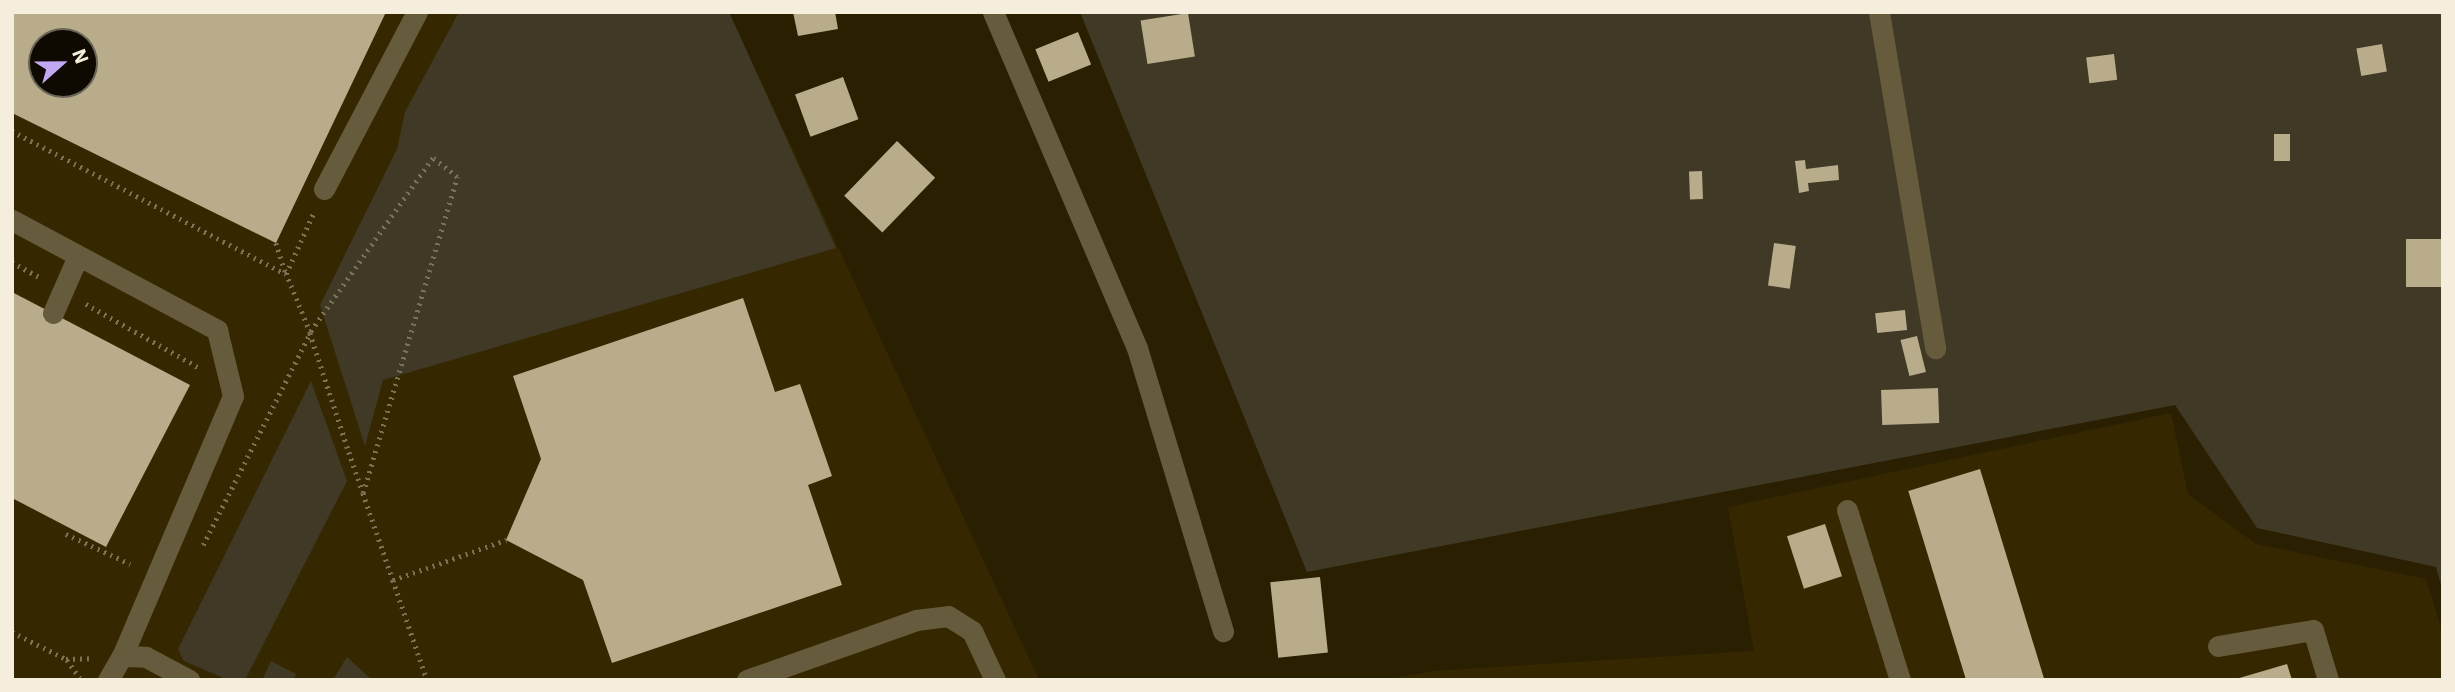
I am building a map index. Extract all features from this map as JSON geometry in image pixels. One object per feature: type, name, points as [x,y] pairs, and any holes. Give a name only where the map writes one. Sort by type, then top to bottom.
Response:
[{"type":"lane","points":[[324,189],[417,12]]},
{"type":"lane","points":[[993,12],[1137,348],[1223,631]]},
{"type":"lane","points":[[1880,12],[1936,348]]},
{"type":"lane","points":[[12,220],[217,330],[233,396],[122,656],[107,680]]},
{"type":"lane","points":[[53,313],[61,289],[78,256]]},
{"type":"lane","points":[[1847,510],[1900,680]]},
{"type":"lane","points":[[747,680],[916,620],[948,616],[972,631],[995,680]]},
{"type":"lane","points":[[2218,646],[2313,631],[2328,680]]},
{"type":"lane","points":[[122,656],[146,657],[189,680]]},
{"type":"path","points":[[12,131],[286,274],[276,243]]},
{"type":"path","points":[[363,494],[457,177],[433,158],[310,333],[363,494],[428,680]]},
{"type":"path","points":[[12,262],[206,371]]},
{"type":"path","points":[[66,534],[129,566],[135,553]]},
{"type":"path","points":[[393,580],[506,540]]},
{"type":"path","points":[[12,632],[66,659],[81,680]]},
{"type":"path","points":[[66,659],[122,656]]},
{"type":"shaded area","points":[[12,12],[729,12],[1039,680],[12,680]]},
{"type":"shaded area","points":[[459,12],[729,12],[836,248],[383,380],[365,446],[320,305],[397,149],[405,112]]},
{"type":"shaded area","points":[[1080,12],[2443,12],[2443,592],[2436,567],[2257,528],[2175,405],[1307,572]]},
{"type":"shaded area","points":[[311,381],[347,481],[245,680],[228,680],[184,661],[178,649]]},
{"type":"shaded area","points":[[2171,413],[2188,494],[2256,544],[2426,579],[2443,634],[2443,680],[1385,680],[1433,671],[1754,651],[1728,507]]},
{"type":"shaded area","points":[[347,657],[372,680],[333,680]]},
{"type":"shaded area","points":[[271,661],[296,674],[293,680],[262,680]]},
{"type":"building","points":[[12,12],[386,12],[276,243],[12,113]]},
{"type":"building","points":[[793,12],[835,12],[838,29],[798,36]]},
{"type":"building","points":[[1188,13],[1195,56],[1147,64],[1141,21]]},
{"type":"building","points":[[1078,32],[1091,64],[1048,82],[1035,49]]},
{"type":"building","points":[[2382,44],[2387,72],[2361,76],[2356,49]]},
{"type":"building","points":[[2114,54],[2117,80],[2089,83],[2086,57]]},
{"type":"building","points":[[843,77],[858,119],[810,137],[795,94]]},
{"type":"building","points":[[2274,134],[2290,134],[2290,161],[2274,161]]},
{"type":"building","points":[[897,141],[935,178],[882,232],[844,196]]},
{"type":"building","points":[[1805,160],[1806,169],[1838,165],[1839,180],[1808,183],[1809,191],[1799,193],[1795,161]]},
{"type":"building","points":[[1689,171],[1702,171],[1703,199],[1690,199]]},
{"type":"building","points":[[2406,239],[2443,239],[2443,287],[2406,287]]},
{"type":"building","points":[[1774,243],[1796,246],[1790,289],[1768,286]]},
{"type":"building","points":[[12,292],[190,385],[106,547],[12,498]]},
{"type":"building","points":[[743,298],[775,392],[800,384],[832,476],[808,485],[842,585],[612,663],[583,580],[506,540],[541,459],[513,376]]},
{"type":"building","points":[[1905,310],[1907,330],[1877,333],[1875,313]]},
{"type":"building","points":[[1917,336],[1926,372],[1909,376],[1901,340]]},
{"type":"building","points":[[1938,388],[1939,423],[1882,425],[1881,390]]},
{"type":"building","points":[[1980,469],[2044,679],[1966,680],[1908,491]]},
{"type":"building","points":[[1825,524],[1842,576],[1804,589],[1787,536]]},
{"type":"building","points":[[1320,577],[1328,653],[1278,658],[1270,582]]},
{"type":"building","points":[[2287,664],[2292,680],[2236,680],[2236,679]]}]
